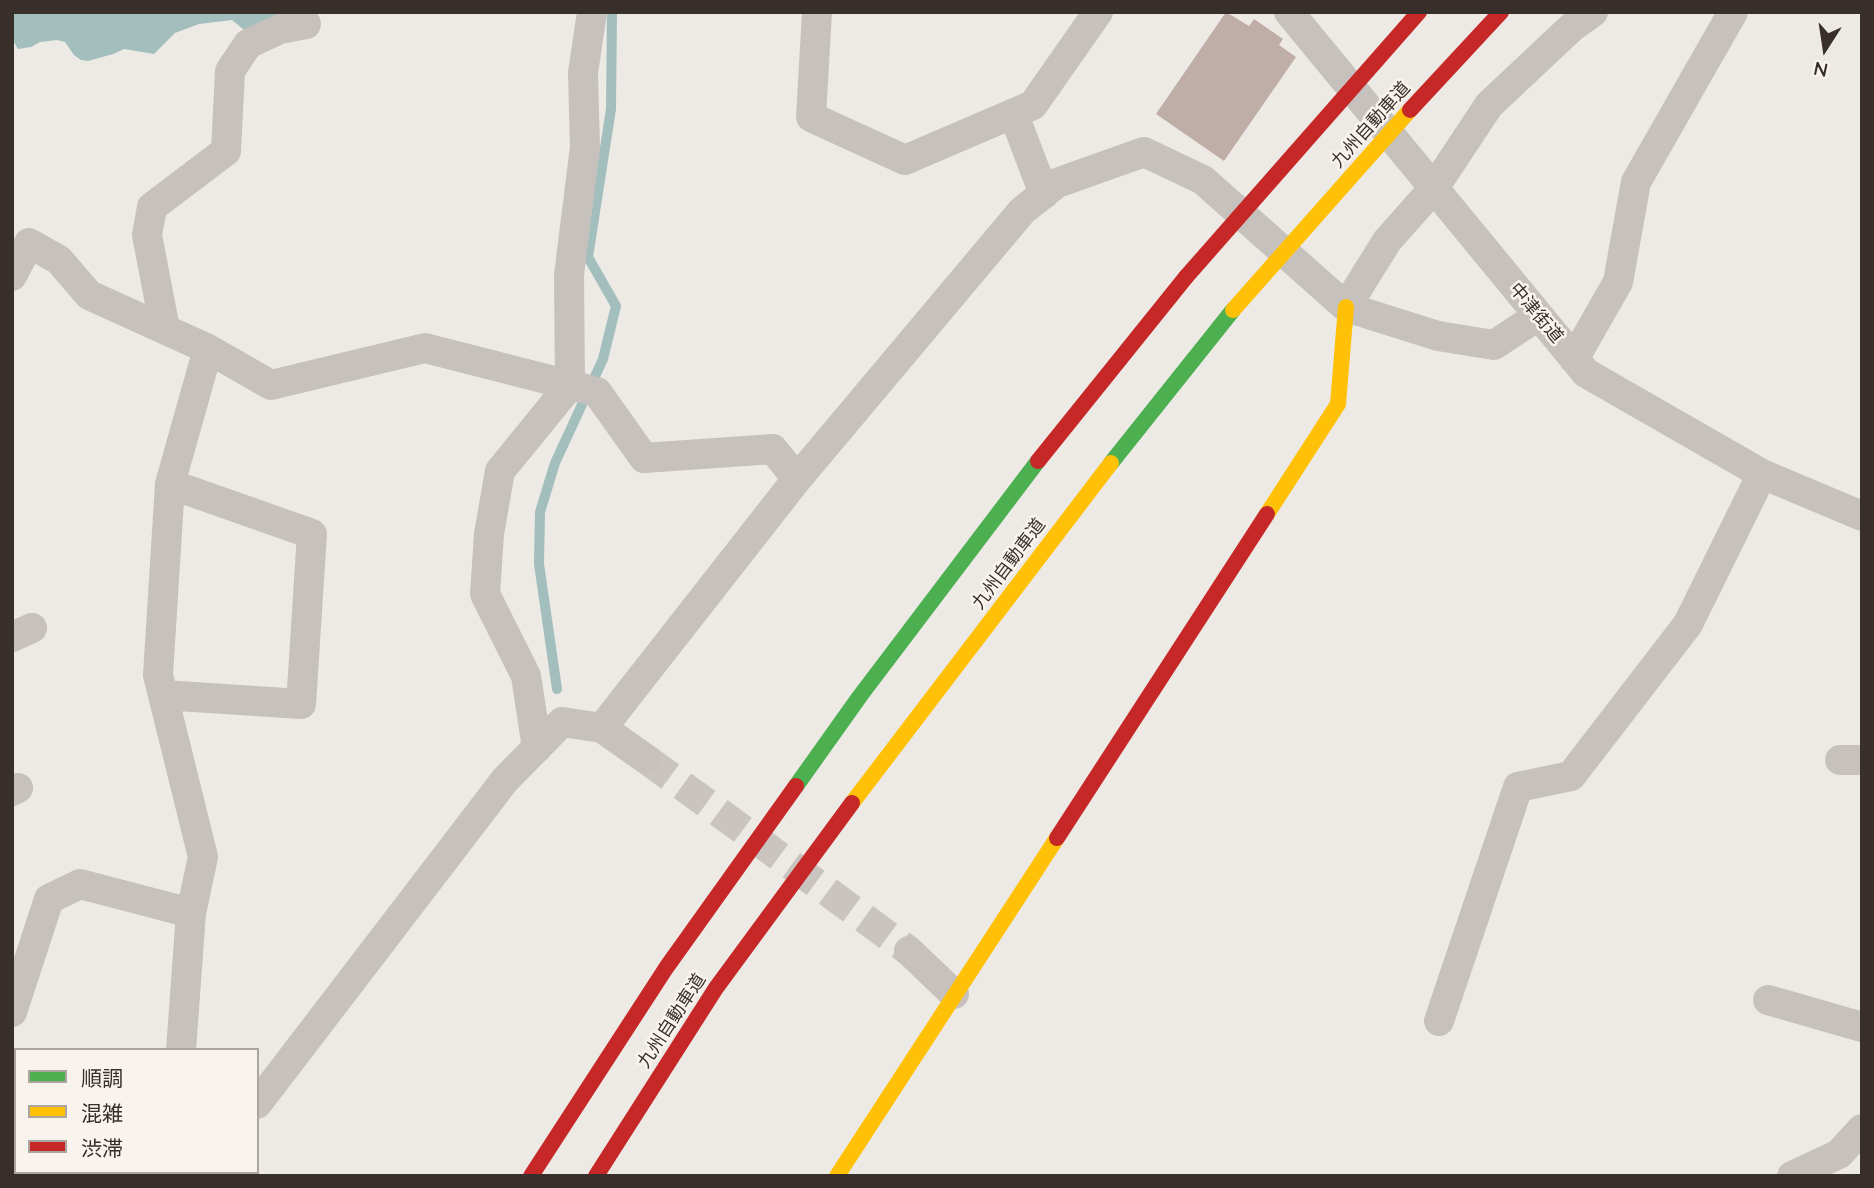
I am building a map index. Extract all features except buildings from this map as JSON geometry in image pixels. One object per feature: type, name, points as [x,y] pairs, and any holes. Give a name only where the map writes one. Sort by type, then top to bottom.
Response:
[{"type":"main road","name":"九州自動車道","points":[[531,1176],[666,968],[860,696],[1045,452],[1186,277],[1419,12]]},
{"type":"main road","name":"九州自動車道","points":[[596,1176],[732,966],[934,694],[1097,481],[1233,310],[1377,146],[1501,12]]},
{"type":"main road","points":[[837,1176],[1338,404],[1346,307]]},
{"type":"street","points":[[537,747],[526,676],[485,594],[489,534],[500,471],[570,385],[569,275],[585,147],[583,73],[592,12]]},
{"type":"street","points":[[817,12],[811,117],[905,160],[1033,105],[1098,12]]},
{"type":"street","name":"中津街道","points":[[1289,12],[1586,373],[1762,474],[1862,516]]},
{"type":"street","points":[[1346,307],[1387,241],[1434,188],[1489,105],[1572,27],[1593,12]]},
{"type":"street","points":[[1574,359],[1618,282],[1636,182],[1733,12]]},
{"type":"street","points":[[165,329],[146,235],[152,207],[226,151],[230,71],[248,44],[280,29],[306,24]]},
{"type":"street","points":[[1014,115],[1044,194]]},
{"type":"street","points":[[602,728],[797,479],[1021,211],[1057,183],[1144,152],[1203,180],[1346,307],[1438,336],[1494,345],[1538,316]]},
{"type":"street","points":[[12,276],[29,243],[59,260],[89,295],[208,349],[271,384],[425,348],[597,392],[644,458],[773,449],[797,479]]},
{"type":"street","points":[[181,1048],[191,913],[203,857],[158,675],[170,484],[208,349]]},
{"type":"street","points":[[1439,1021],[1518,787],[1572,776],[1688,624],[1762,474]]},
{"type":"street","points":[[163,695],[301,704],[312,534],[170,484]]},
{"type":"street","points":[[259,1101],[505,780],[562,722],[602,728],[646,759]]},
{"type":"street","points":[[12,1012],[49,899],[80,884],[191,913]]},
{"type":"street","points":[[909,951],[954,994]]},
{"type":"street","points":[[1768,1000],[1862,1027]]},
{"type":"street","points":[[1796,1175],[1839,1154],[1862,1129]]},
{"type":"street","points":[[859,1176],[860,1142]]},
{"type":"water","points":[[12,12],[312,12],[249,34],[232,20],[199,24],[175,33],[154,54],[124,49],[88,61],[81,60],[65,42],[57,40],[18,49],[12,39]]},
{"type":"waterway","points":[[557,689],[539,564],[540,512],[555,463],[603,359],[616,306],[588,257],[611,109],[612,12]]},
{"type":"tunnel","points":[[646,759],[909,951]]},
{"type":"traffic: fast","points":[[1111,463],[1233,310]]},
{"type":"traffic: fast","points":[[796,786],[860,696],[1038,461]]},
{"type":"traffic: slow","points":[[1233,310],[1410,110]]},
{"type":"traffic: slow","points":[[1267,514],[1338,404],[1346,307]]},
{"type":"traffic: slow","points":[[852,803],[1111,463]]},
{"type":"traffic: slow","points":[[837,1176],[1057,838]]},
{"type":"traffic: jam","points":[[1186,277],[1419,12]]},
{"type":"traffic: jam","points":[[1410,110],[1501,12]]},
{"type":"traffic: jam","points":[[1038,461],[1186,277]]},
{"type":"traffic: jam","points":[[1057,838],[1267,514]]},
{"type":"traffic: jam","points":[[531,1176],[666,968],[796,786]]},
{"type":"traffic: jam","points":[[596,1176],[716,988],[852,803]]}]
